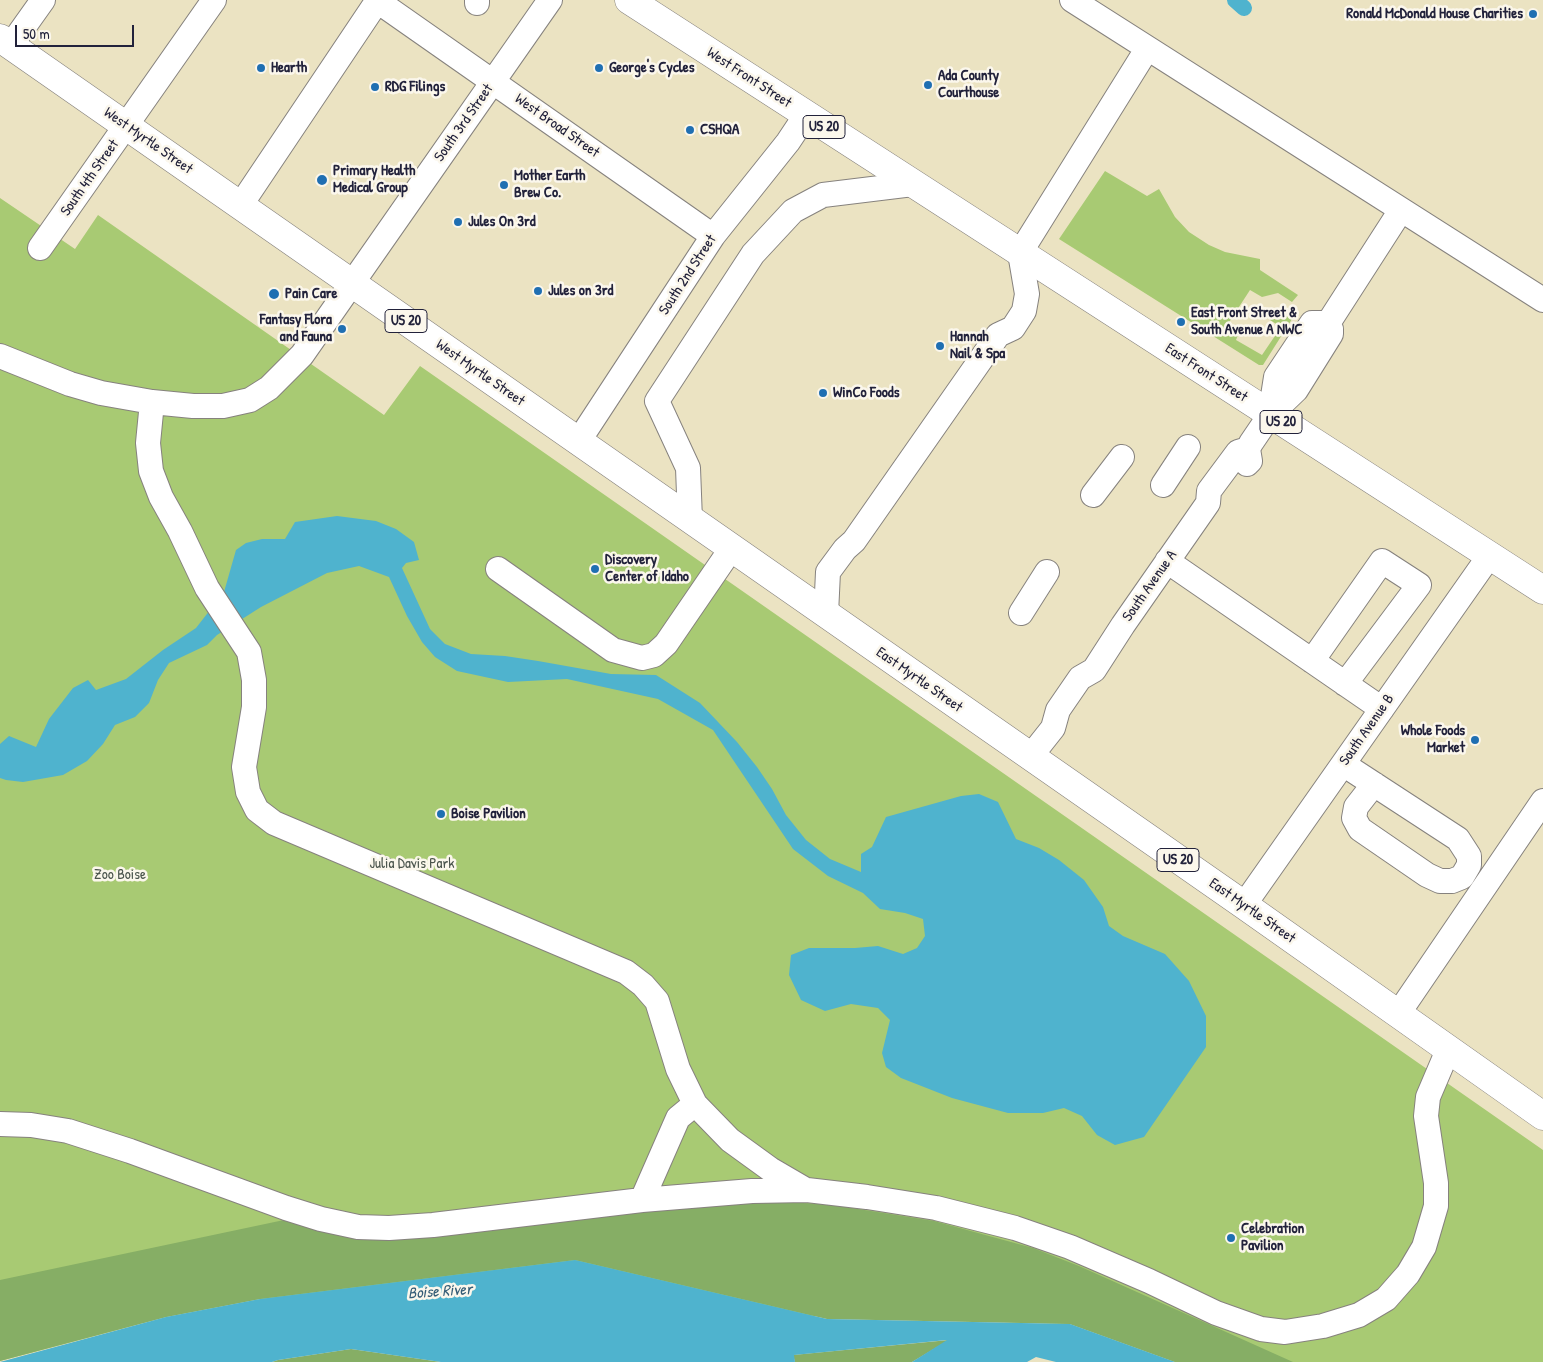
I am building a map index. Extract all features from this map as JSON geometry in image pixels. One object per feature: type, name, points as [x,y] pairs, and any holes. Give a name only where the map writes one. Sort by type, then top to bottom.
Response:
[{"type":"main road","name":"West Front Street","points":[[629,0],[1020,253]]},
{"type":"main road","name":"West Myrtle Street","points":[[5,42],[819,610]]},
{"type":"main road","name":"East Front Street","points":[[1020,253],[1543,590]]},
{"type":"main road","name":"East Myrtle Street","points":[[819,610],[1244,905],[1543,1116]]},
{"type":"street","points":[[5,42],[43,0]]},
{"type":"street","name":"South 4th Street","points":[[45,240],[214,0]]},
{"type":"street","points":[[240,206],[377,0]]},
{"type":"street","name":"West Broad Street","points":[[377,0],[713,236]]},
{"type":"street","name":"South 3rd Street","points":[[0,356],[70,384],[101,393],[152,402],[192,406],[223,406],[250,400],[269,388],[302,355],[550,0]]},
{"type":"street","points":[[1072,0],[1543,300]]},
{"type":"street","points":[[819,610],[828,572],[845,549],[854,541],[998,336],[1013,328],[1024,311],[1027,294],[1020,253],[1147,49]]},
{"type":"street","name":"South 2nd Street","points":[[578,442],[713,236],[788,142],[806,115]]},
{"type":"street","points":[[690,520],[688,468],[657,401],[753,254],[793,211],[822,195],[913,184]]},
{"type":"street","points":[[1270,414],[1276,377],[1312,323],[1327,325],[1401,210]]},
{"type":"street","points":[[152,402],[148,443],[151,471],[161,496],[207,588],[249,652],[254,680],[254,706],[244,767],[248,792],[257,810],[274,823],[626,972],[643,985],[657,1002],[678,1069],[696,1104],[730,1140],[770,1169],[807,1190]]},
{"type":"street","name":"South Avenue A","points":[[1030,757],[1053,728],[1058,710],[1075,685],[1080,678],[1094,670],[1123,624],[1208,503],[1209,491],[1238,452],[1248,449],[1270,414]]},
{"type":"street","points":[[1163,485],[1188,446]]},
{"type":"street","points":[[1093,496],[1122,457]]},
{"type":"street","points":[[498,569],[613,650],[642,658],[654,655],[666,644],[731,549]]},
{"type":"street","name":"South Avenue B","points":[[1244,905],[1490,555]]},
{"type":"street","points":[[1168,561],[1382,709]]},
{"type":"street","points":[[1312,661],[1382,561],[1419,585],[1345,684]]},
{"type":"street","points":[[1021,613],[1047,572]]},
{"type":"street","points":[[1343,764],[1458,838],[1469,856],[1469,865],[1462,877],[1452,881],[1440,881],[1427,875],[1360,829],[1354,818],[1356,807],[1374,784]]},
{"type":"street","points":[[1398,1014],[1543,801]]},
{"type":"street","points":[[0,1124],[49,1126],[68,1130],[286,1208],[320,1219],[358,1227],[389,1228],[432,1225],[642,1200],[752,1191],[807,1190],[936,1208],[1015,1228],[1070,1247],[1149,1281],[1216,1313],[1261,1329],[1284,1332],[1306,1330],[1359,1315],[1386,1299],[1408,1274],[1424,1247],[1436,1206],[1436,1183],[1426,1116],[1428,1097],[1448,1050]]},
{"type":"street","points":[[642,1200],[678,1118],[696,1104]]},
{"type":"green space","points":[[1105,171],[1147,196],[1159,189],[1175,217],[1189,232],[1209,245],[1225,252],[1260,259],[1260,270],[1298,295],[1292,302],[1278,293],[1262,297],[1250,290],[1226,327],[1238,335],[1236,340],[1262,355],[1281,327],[1270,320],[1276,310],[1292,319],[1263,365],[1259,365],[1059,239]]},
{"type":"green space","name":"Julia Davis Park","points":[[0,198],[75,249],[98,215],[384,415],[420,366],[1543,1150],[1543,1362],[1175,1362],[1070,1324],[260,1299],[166,1317],[0,1361]]},
{"type":"green space","points":[[774,1201],[833,1205],[934,1221],[1033,1248],[1079,1266],[1293,1362],[1175,1362],[1070,1324],[827,1319],[575,1260],[260,1299],[166,1317],[0,1361],[0,1280],[284,1220],[319,1231],[354,1238],[382,1240],[413,1239],[683,1207]]},
{"type":"green space","points":[[949,1340],[912,1362],[795,1362],[793,1355]]},
{"type":"green space","points":[[351,1349],[441,1362],[272,1362]]},
{"type":"water","points":[[337,516],[376,521],[396,529],[414,542],[419,560],[406,563],[402,568],[430,629],[445,644],[471,654],[505,656],[611,674],[656,675],[700,703],[737,742],[757,767],[786,815],[806,840],[830,859],[861,872],[861,854],[872,847],[886,817],[961,796],[979,794],[998,802],[1016,839],[1039,848],[1059,860],[1084,880],[1103,907],[1109,926],[1123,936],[1165,954],[1189,981],[1206,1016],[1206,1047],[1144,1137],[1115,1145],[1097,1135],[1082,1116],[1064,1108],[1043,1113],[1008,1113],[952,1098],[901,1078],[886,1067],[882,1053],[890,1020],[878,1008],[851,1004],[825,1011],[801,1000],[789,975],[791,955],[809,948],[878,946],[903,954],[917,948],[925,936],[923,919],[905,913],[880,909],[863,893],[828,876],[793,849],[713,730],[658,699],[567,679],[508,682],[457,671],[435,657],[422,642],[407,616],[389,577],[359,566],[327,573],[261,607],[217,635],[207,645],[169,663],[158,680],[149,703],[135,717],[115,725],[103,744],[87,761],[63,775],[23,782],[0,778],[0,744],[9,736],[36,747],[49,719],[73,688],[88,680],[96,690],[126,679],[163,650],[196,628],[224,592],[236,550],[246,543],[262,539],[285,539],[295,522]]},
{"type":"water","name":"Boise River","points":[[575,1260],[827,1319],[1070,1324],[1175,1362],[1056,1362],[1036,1357],[1027,1362],[912,1362],[947,1340],[794,1355],[795,1362],[441,1362],[351,1349],[272,1362],[0,1362],[166,1317],[260,1299]]},
{"type":"waterway","points":[[1235,0],[1244,8]]},
{"type":"place","name":"Ronald McDonald House Charities","points":[[1533,14]]},
{"type":"place","name":"Hearth","points":[[261,68]]},
{"type":"place","name":"George's Cycles","points":[[599,68]]},
{"type":"place","name":"Ada County Courthouse","points":[[928,85]]},
{"type":"place","name":"RDG Filings","points":[[375,87]]},
{"type":"place","name":"CSHQA","points":[[690,130]]},
{"type":"place","name":"Primary Health Medical Group","points":[[322,180]]},
{"type":"place","name":"Mother Earth Brew Co.","points":[[504,185]]},
{"type":"place","name":"Jules On 3rd","points":[[458,222]]},
{"type":"place","name":"Jules on 3rd","points":[[538,291]]},
{"type":"place","name":"Pain Care","points":[[274,294]]},
{"type":"place","name":"East Front Street & South Avenue A NWC","points":[[1181,322]]},
{"type":"place","name":"Fantasy Flora and Fauna","points":[[342,329]]},
{"type":"place","name":"Hannah Nail & Spa","points":[[940,346]]},
{"type":"place","name":"WinCo Foods","points":[[823,393]]},
{"type":"place","name":"Discovery Center of Idaho","points":[[595,569]]},
{"type":"place","name":"Whole Foods Market","points":[[1475,740]]},
{"type":"place","name":"Boise Pavilion","points":[[441,814]]},
{"type":"place","name":"Celebration Pavilion","points":[[1231,1238]]},
{"type":"park label","name":"Zoo Boise","points":[[120,875]]}]
